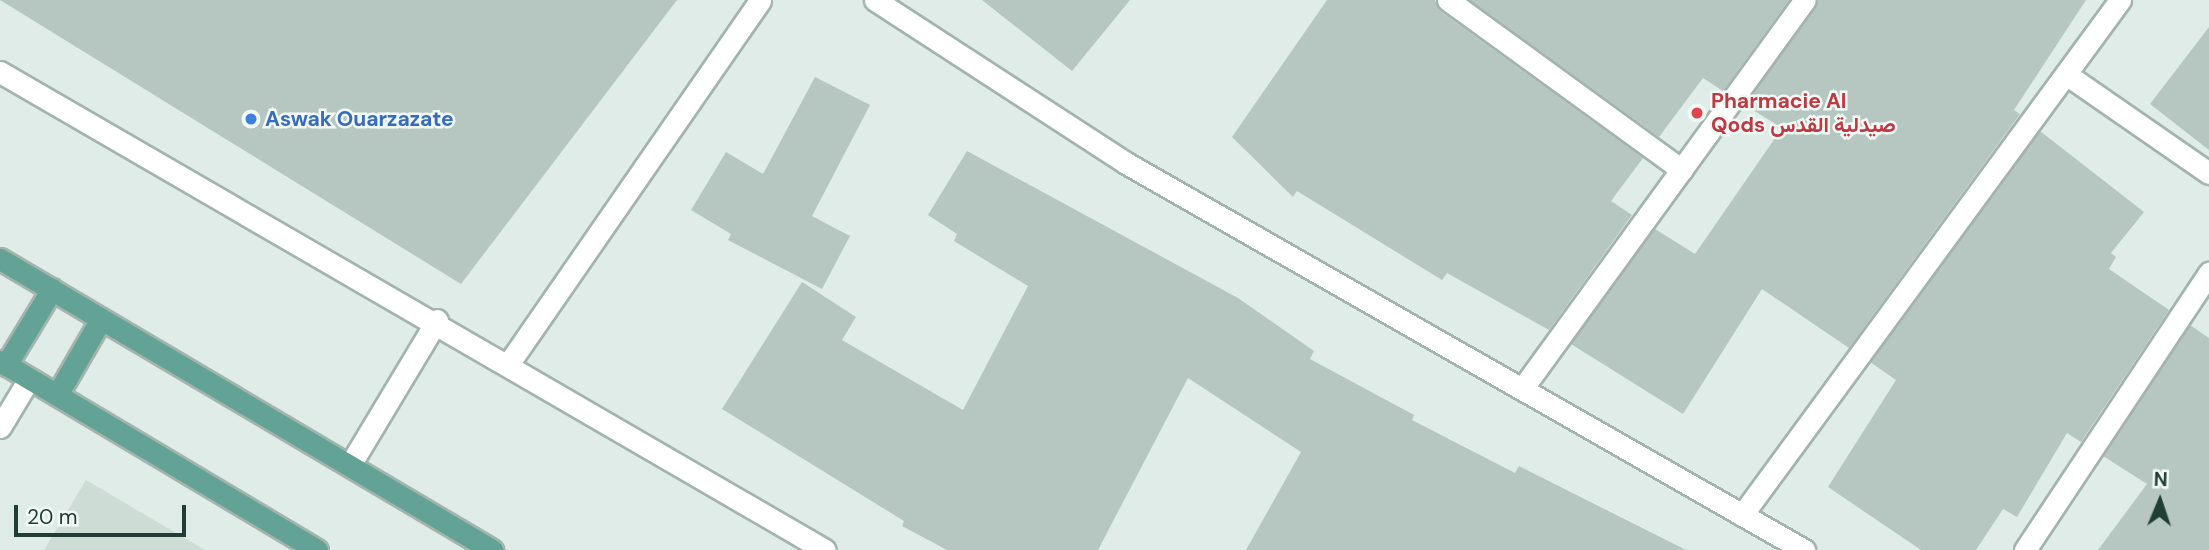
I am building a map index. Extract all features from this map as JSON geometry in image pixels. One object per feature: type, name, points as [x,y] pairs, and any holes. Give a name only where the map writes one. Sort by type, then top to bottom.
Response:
[{"type":"main road","points":[[0,259],[492,550]]},
{"type":"main road","points":[[51,289],[3,363],[317,550]]},
{"type":"main road","points":[[57,395],[101,319]]},
{"type":"street","points":[[509,363],[760,0]]},
{"type":"street","points":[[876,0],[1126,163],[1804,550]]},
{"type":"street","points":[[1448,0],[1682,170]]},
{"type":"street","points":[[1522,389],[1805,0]]},
{"type":"street","points":[[1742,515],[2120,0]]},
{"type":"street","points":[[0,72],[437,320],[825,550]]},
{"type":"street","points":[[2066,74],[2209,173]]},
{"type":"street","points":[[2025,550],[2209,273]]},
{"type":"street","points":[[350,465],[437,320]]},
{"type":"street","points":[[0,427],[29,379]]},
{"type":"shaded area","points":[[86,480],[205,550],[44,550]]},
{"type":"building","points":[[0,0],[677,0],[461,284]]},
{"type":"building","points":[[982,0],[1130,0],[1072,71]]},
{"type":"building","points":[[1327,0],[1435,0],[1440,11],[1643,158],[1611,201],[1632,215],[1549,330],[1447,273],[1442,280],[1297,191],[1293,197],[1232,137]]},
{"type":"building","points":[[1470,0],[1789,0],[1723,91],[1703,78],[1659,137]]},
{"type":"building","points":[[1818,0],[2086,0],[2014,110],[2020,114],[1849,348],[1762,289],[1683,414],[1571,344],[1655,229],[1695,254],[1782,128],[1745,105]]},
{"type":"building","points":[[2209,27],[2209,150],[2150,104]]},
{"type":"building","points":[[815,77],[870,105],[812,216],[850,236],[822,289],[728,240],[731,234],[691,210],[726,152],[763,174]]},
{"type":"building","points":[[2040,131],[2144,212],[2111,253],[2116,257],[2109,269],[2169,310],[2081,442],[2067,433],[2017,517],[2003,509],[1976,550],[1921,550],[1828,487],[1896,380],[1870,362]]},
{"type":"building","points":[[967,151],[1238,298],[1314,351],[1310,359],[1414,415],[1412,420],[1515,473],[1519,466],[1686,550],[1246,550],[1301,452],[1188,378],[1098,550],[947,550],[902,526],[904,521],[722,409],[802,282],[856,317],[842,340],[963,410],[1028,286],[954,241],[957,234],[928,215]]},
{"type":"building","points":[[2190,325],[2209,338],[2209,550],[2098,550],[2147,484],[2103,456]]},
{"type":"place","name":"Pharmacie Al Qods صيدلية القدس","points":[[1697,113]]},
{"type":"place","name":"Aswak Ouarzazate","points":[[251,119]]}]
